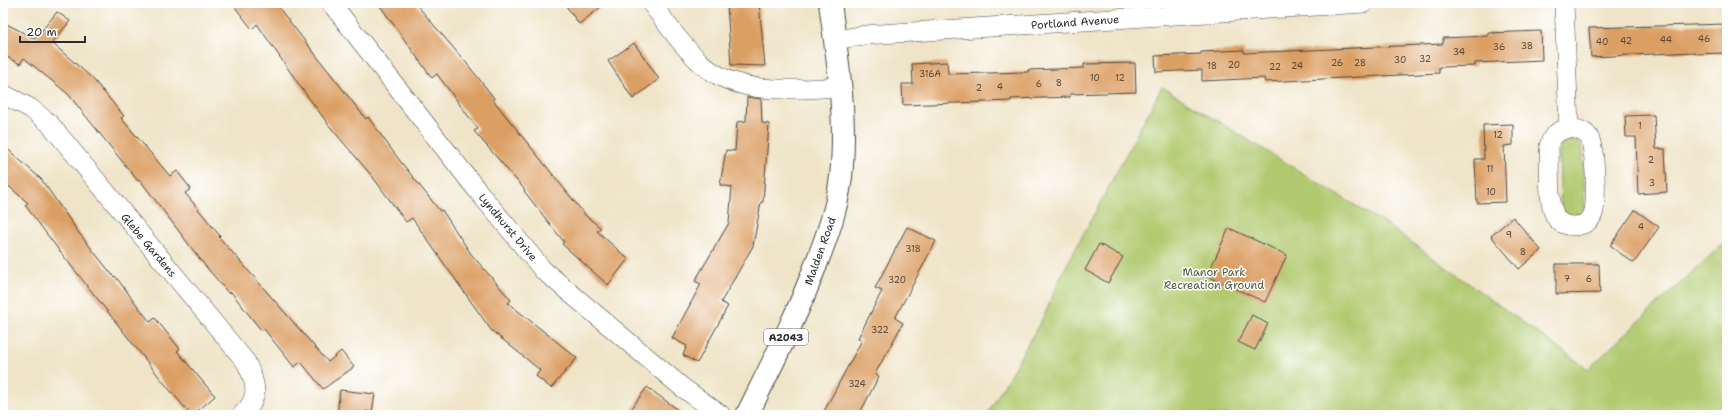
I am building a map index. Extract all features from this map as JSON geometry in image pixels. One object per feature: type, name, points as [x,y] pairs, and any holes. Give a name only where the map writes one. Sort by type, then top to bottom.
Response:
[{"type":"main road","name":"Malden Road","points":[[747,415],[788,332],[830,229],[838,200],[842,167],[843,135],[840,87],[830,3]]},
{"type":"street","name":"Lyndhurst Drive","points":[[331,3],[477,190],[544,270],[682,388],[721,415]]},
{"type":"street","points":[[651,3],[686,48],[703,65],[723,77],[748,86],[774,89],[840,87]]},
{"type":"street","name":"Portland Avenue","points":[[835,40],[865,35],[1364,3]]},
{"type":"street","points":[[1564,3],[1569,128]]},
{"type":"street","name":"Glebe Gardens","points":[[3,94],[30,108],[48,123],[246,362],[256,388],[255,398],[250,407],[242,415]]},
{"type":"street","points":[[1569,128],[1580,130],[1588,135],[1592,145],[1595,204],[1592,216],[1585,223],[1575,227],[1564,225],[1556,218],[1552,207],[1549,146],[1552,138],[1559,131],[1569,128]]},
{"type":"green space","name":"Manor Park Recreation Ground","points":[[1162,87],[1387,225],[1588,369],[1727,240],[1727,415],[987,415],[1045,314],[1061,276]]},
{"type":"green space","points":[[1567,139],[1578,141],[1583,151],[1585,210],[1577,218],[1571,218],[1563,212],[1561,207],[1559,152],[1562,143]]},
{"type":"building","points":[[232,3],[275,3],[366,119],[368,117],[397,157],[440,211],[442,210],[471,254],[511,300],[508,303],[577,358],[551,388],[536,376],[540,370],[491,330],[412,218],[406,222],[372,176],[331,128],[257,24],[252,29]]},
{"type":"building","points":[[378,3],[415,3],[468,65],[494,98],[493,100],[586,216],[601,228],[597,231],[628,259],[608,285],[562,244],[564,242],[524,191],[525,190],[474,131],[478,129],[437,74],[432,78]]},
{"type":"building","points":[[564,3],[606,3],[579,24]]},
{"type":"building","points":[[727,3],[759,3],[765,66],[731,65]]},
{"type":"building","points":[[57,12],[70,21],[52,43],[92,78],[124,116],[121,118],[170,176],[177,171],[191,189],[185,193],[220,236],[219,237],[328,362],[341,351],[354,367],[323,389],[301,362],[294,367],[264,329],[261,330],[231,292],[229,294],[203,263],[140,180],[138,181],[68,94],[24,58],[20,64],[3,55],[3,22],[35,39]]},
{"type":"building","points":[[1727,24],[1727,53],[1695,54],[1695,52],[1591,57],[1589,28]]},
{"type":"building","points":[[1541,31],[1542,60],[1475,63],[1475,66],[1439,67],[1439,73],[1265,82],[1264,78],[1202,81],[1202,70],[1156,72],[1155,56],[1244,50],[1244,53],[1443,44],[1443,38],[1488,36],[1488,33]]},
{"type":"building","points":[[634,43],[659,79],[633,99],[608,61]]},
{"type":"building","points":[[947,62],[948,74],[1028,72],[1028,70],[1084,68],[1084,64],[1135,63],[1136,92],[1070,94],[1070,97],[1011,99],[1011,101],[903,105],[902,84],[913,84],[912,64]]},
{"type":"building","points":[[747,97],[761,99],[762,123],[769,124],[763,202],[761,202],[753,246],[721,302],[728,306],[697,363],[683,355],[687,346],[672,338],[701,284],[695,281],[729,223],[732,187],[720,185],[726,150],[735,151],[737,122],[746,121]]},
{"type":"building","points":[[1654,115],[1656,149],[1665,149],[1667,192],[1638,194],[1636,137],[1626,137],[1625,116]]},
{"type":"building","points":[[1513,124],[1513,145],[1504,146],[1506,202],[1477,203],[1475,159],[1484,159],[1483,125]]},
{"type":"building","points":[[3,145],[41,179],[79,233],[114,277],[115,276],[150,322],[155,318],[180,349],[177,351],[215,396],[193,415],[191,415],[164,383],[58,249],[25,205],[28,203],[3,181]]},
{"type":"building","points":[[1635,210],[1659,227],[1634,263],[1610,246]]},
{"type":"building","points":[[1513,217],[1541,250],[1519,269],[1491,236]]},
{"type":"building","points":[[907,227],[936,241],[895,318],[903,323],[875,374],[879,376],[859,415],[822,415],[862,340],[858,338],[882,291],[875,288]]},
{"type":"building","points":[[1229,228],[1287,255],[1265,302],[1207,276]]},
{"type":"building","points":[[1099,244],[1123,257],[1108,283],[1085,270]]},
{"type":"building","points":[[1556,264],[1599,264],[1600,293],[1556,294]]},
{"type":"building","points":[[1252,315],[1268,324],[1255,350],[1238,342]]},
{"type":"building","points":[[647,387],[685,415],[627,415]]},
{"type":"building","points":[[340,390],[375,394],[372,412],[366,411],[365,415],[337,415]]}]
